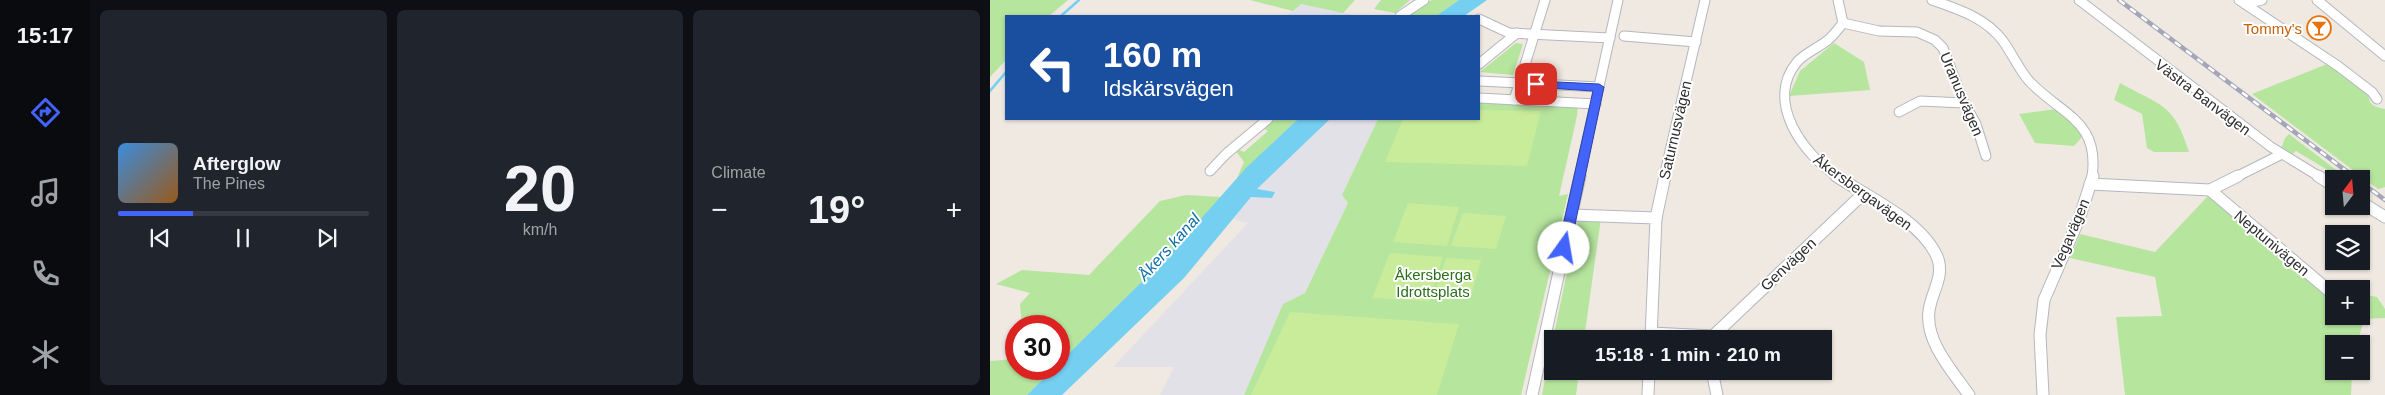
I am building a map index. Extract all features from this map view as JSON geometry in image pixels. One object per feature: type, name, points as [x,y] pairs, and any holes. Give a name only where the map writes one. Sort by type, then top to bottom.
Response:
[{"type":"street","points":[[1402,15],[1424,0]]},
{"type":"street","points":[[1514,100],[1545,0]]},
{"type":"street","points":[[1532,395],[1618,0]]},
{"type":"street","name":"Saturnusvägen","points":[[1651,330],[1656,218],[1677,115],[1705,0]]},
{"type":"street","points":[[1838,0],[1843,23]]},
{"type":"street","name":"Vegavägen","points":[[1932,0],[1962,11],[1993,30],[2002,38],[2030,82],[2068,110],[2082,126],[2090,140],[2095,164],[2090,184],[2083,208],[2056,266],[2044,302],[2041,328],[2043,395]]},
{"type":"street","name":"Västra Banvägen","points":[[2078,0],[2282,154],[2325,180]]},
{"type":"street","points":[[2242,2],[2262,0]]},
{"type":"street","points":[[2317,0],[2385,56]]},
{"type":"street","points":[[2242,2],[2338,66],[2372,92],[2377,100]]},
{"type":"street","points":[[1480,19],[1509,33],[1610,38]]},
{"type":"street","name":"Uranusvägen","points":[[1843,23],[1879,31],[1917,32],[1935,40],[1943,48],[1964,103],[1976,124],[1986,156]]},
{"type":"street","name":"Åkersbergavägen","points":[[1843,23],[1830,38],[1795,64],[1785,90],[1783,102],[1785,112],[1806,149],[1829,170],[1913,227],[1931,247],[1937,260],[1940,279],[1928,312],[1930,330],[1938,349],[1969,395]]},
{"type":"street","points":[[1480,63],[1518,33]]},
{"type":"street","points":[[1624,36],[1696,42]]},
{"type":"street","points":[[1480,81],[1599,87]]},
{"type":"street","points":[[1480,98],[1596,104]]},
{"type":"street","points":[[1899,112],[1920,101],[1964,103]]},
{"type":"street","points":[[1210,171],[1226,154],[1267,120]]},
{"type":"street","points":[[2090,184],[2210,190],[2282,154]]},
{"type":"street","name":"Neptunivägen","points":[[2210,190],[2325,287]]},
{"type":"street","name":"Genvägen","points":[[1719,330],[1864,193]]},
{"type":"street","points":[[2370,208],[2385,218]]},
{"type":"street","points":[[1572,215],[1656,218]]},
{"type":"street","points":[[1648,395],[1649,380]]},
{"type":"street","points":[[1714,380],[1717,395]]},
{"type":"shaded area","points":[[1301,4],[1354,15],[1287,15]]},
{"type":"shaded area","points":[[1329,120],[1378,120],[1342,195],[1348,203],[1305,293],[1283,304],[1244,395],[1160,395],[1174,367],[1113,367],[1248,223],[1233,219],[1257,189]]},
{"type":"green space","points":[[990,0],[1068,0],[1050,15],[1005,15],[1005,61],[990,77]]},
{"type":"green space","points":[[1250,0],[1355,0],[1343,13],[1301,4],[1293,11]]},
{"type":"green space","points":[[1381,0],[1410,0],[1395,13],[1374,9]]},
{"type":"green space","points":[[1432,0],[1459,0],[1437,15],[1408,15]]},
{"type":"green space","points":[[1516,43],[1523,44],[1513,75],[1480,72]]},
{"type":"green space","points":[[1834,43],[1864,62],[1870,90],[1789,96],[1800,71]]},
{"type":"green space","points":[[2327,64],[2352,79],[2364,89],[2374,106],[2385,109],[2385,187],[2378,189],[2370,183],[2370,170],[2353,170],[2252,94]]},
{"type":"green space","points":[[2120,83],[2156,102],[2171,115],[2178,124],[2189,152],[2154,152],[2147,148],[2142,114],[2114,100]]},
{"type":"green space","name":"Åkersberga Idrottsplats","points":[[1480,99],[1578,104],[1559,196],[1568,194],[1521,395],[1244,395],[1283,304],[1305,293],[1348,203],[1342,195],[1378,120],[1480,120]]},
{"type":"green space","points":[[2057,109],[2070,116],[2083,136],[2074,146],[2035,143],[2019,114]]},
{"type":"green space","points":[[1480,110],[1541,111],[1527,166],[1385,162],[1403,120],[1480,120]]},
{"type":"green space","points":[[1272,120],[1297,120],[1237,178],[1244,162],[1236,151],[1238,149],[1244,152],[1268,131],[1263,128]]},
{"type":"green space","points":[[2289,134],[2336,170],[2328,170],[2296,151],[2292,155],[2281,149],[2285,138]]},
{"type":"green space","points":[[1186,195],[1221,197],[1167,257],[1070,352],[1070,315],[1021,315],[1020,304],[1030,293],[996,284],[1022,270],[1089,275],[1160,201]]},
{"type":"green space","points":[[2208,196],[2228,210],[2325,293],[2325,325],[2362,325],[2360,335],[2325,335],[2325,380],[2352,380],[2351,395],[2125,395],[2116,317],[2162,316],[2155,277],[2070,258],[2080,234],[2155,252]]},
{"type":"green space","points":[[1408,203],[1459,207],[1447,246],[1393,242]]},
{"type":"green space","points":[[1463,213],[1506,216],[1496,249],[1451,246]]},
{"type":"green space","points":[[1591,218],[1601,218],[1585,330],[1555,330],[1577,225],[1579,222]]},
{"type":"green space","points":[[1390,253],[1443,257],[1429,301],[1372,298]]},
{"type":"green space","points":[[1446,258],[1481,260],[1471,296],[1434,294]]},
{"type":"green space","points":[[2370,296],[2377,297],[2385,309],[2385,318],[2370,319]]},
{"type":"green space","points":[[1290,312],[1459,324],[1437,395],[1251,395]]},
{"type":"green space","points":[[1005,360],[1005,380],[1042,380],[1027,395],[990,395],[990,361]]},
{"type":"green space","points":[[1545,380],[1578,380],[1576,395],[1542,395]]},
{"type":"water","points":[[1459,0],[1487,0],[1465,15],[1437,15]]},
{"type":"water","points":[[1297,120],[1329,120],[1257,189],[1275,192],[1272,198],[1251,197],[1184,278],[1062,395],[1027,395],[1042,380],[1070,380],[1070,352],[1167,257],[1246,168]]},
{"type":"waterway","points":[[1062,15],[1079,0]]},
{"type":"waterway","points":[[990,91],[1005,73]]},
{"type":"railway","points":[[2119,0],[2345,170]]},
{"type":"railway","points":[[2370,189],[2385,200]]},
{"type":"place","name":"Tommy's","points":[[2319,28]]},
{"type":"route","points":[[1536,84],[1599,87],[1564,248]]},
{"type":"water label","name":"Åkers kanal","points":[[1169,247]]}]
